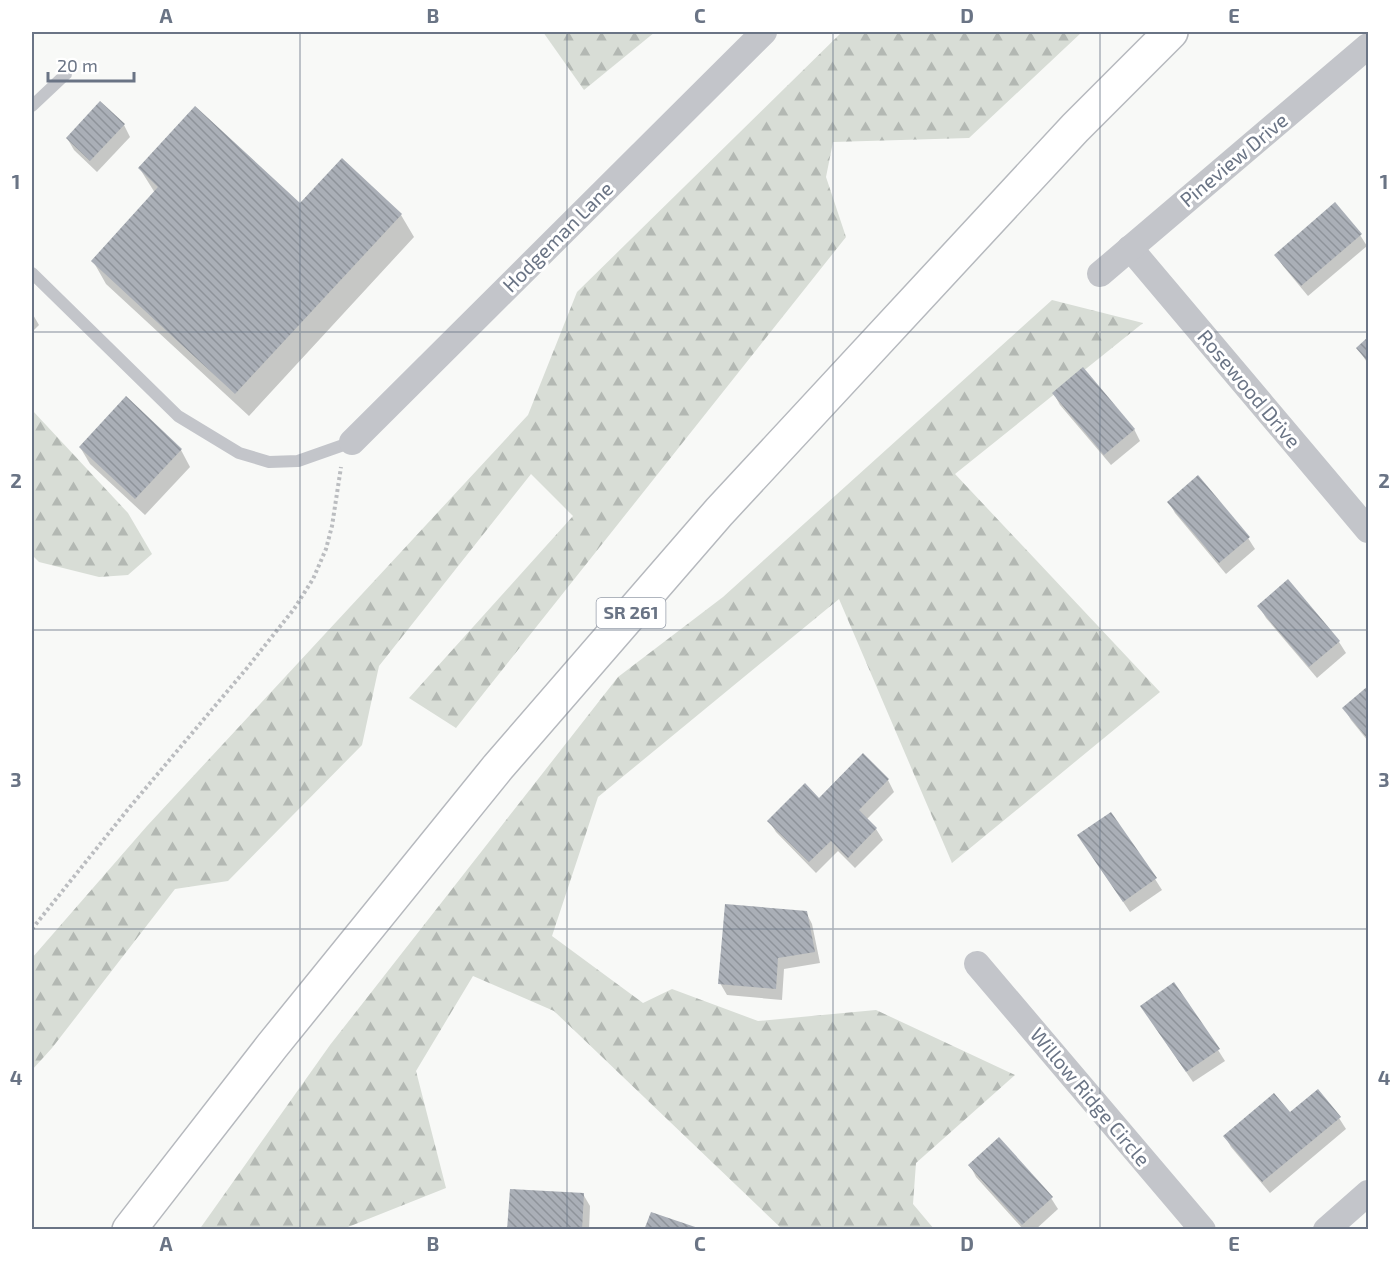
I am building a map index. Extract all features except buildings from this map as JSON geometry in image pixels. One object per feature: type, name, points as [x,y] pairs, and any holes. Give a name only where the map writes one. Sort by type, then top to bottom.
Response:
[{"type":"main road","name":"SR 261","points":[[129,1230],[272,1046],[498,767],[719,512],[1067,137],[1171,32]]},
{"type":"street","name":"Hodgeman Lane","points":[[352,442],[764,32]]},
{"type":"street","name":"Pineview Drive","points":[[1100,274],[1368,46]]},
{"type":"street","name":"Rosewood Drive","points":[[1130,248],[1368,530]]},
{"type":"street","name":"Willow Ridge Circle","points":[[977,964],[1203,1230]]},
{"type":"street","points":[[1326,1230],[1368,1193]]},
{"type":"lane","points":[[32,106],[66,74]]},
{"type":"lane","points":[[32,273],[178,416],[239,453],[269,462],[298,461],[352,442]]},
{"type":"path","points":[[32,929],[294,609],[313,579],[326,549],[342,462],[352,442]]},
{"type":"green space","points":[[543,32],[655,32],[584,90]]},
{"type":"green space","points":[[842,32],[1082,32],[969,138],[833,142],[826,177],[846,237],[456,728],[409,698],[573,516],[531,474],[379,666],[362,745],[228,881],[175,889],[52,1048],[32,1070],[32,958],[147,826],[528,415],[577,292]]},
{"type":"green space","points":[[1052,300],[1143,323],[955,474],[1160,692],[952,863],[839,599],[598,797],[552,936],[643,1003],[672,989],[758,1021],[876,1010],[1015,1075],[916,1163],[913,1204],[934,1229],[782,1229],[554,1011],[473,976],[416,1071],[446,1188],[343,1229],[199,1230],[330,1045],[618,677],[723,597]]},
{"type":"green space","points":[[32,410],[128,513],[152,554],[128,575],[99,577],[39,562],[32,555]]}]
